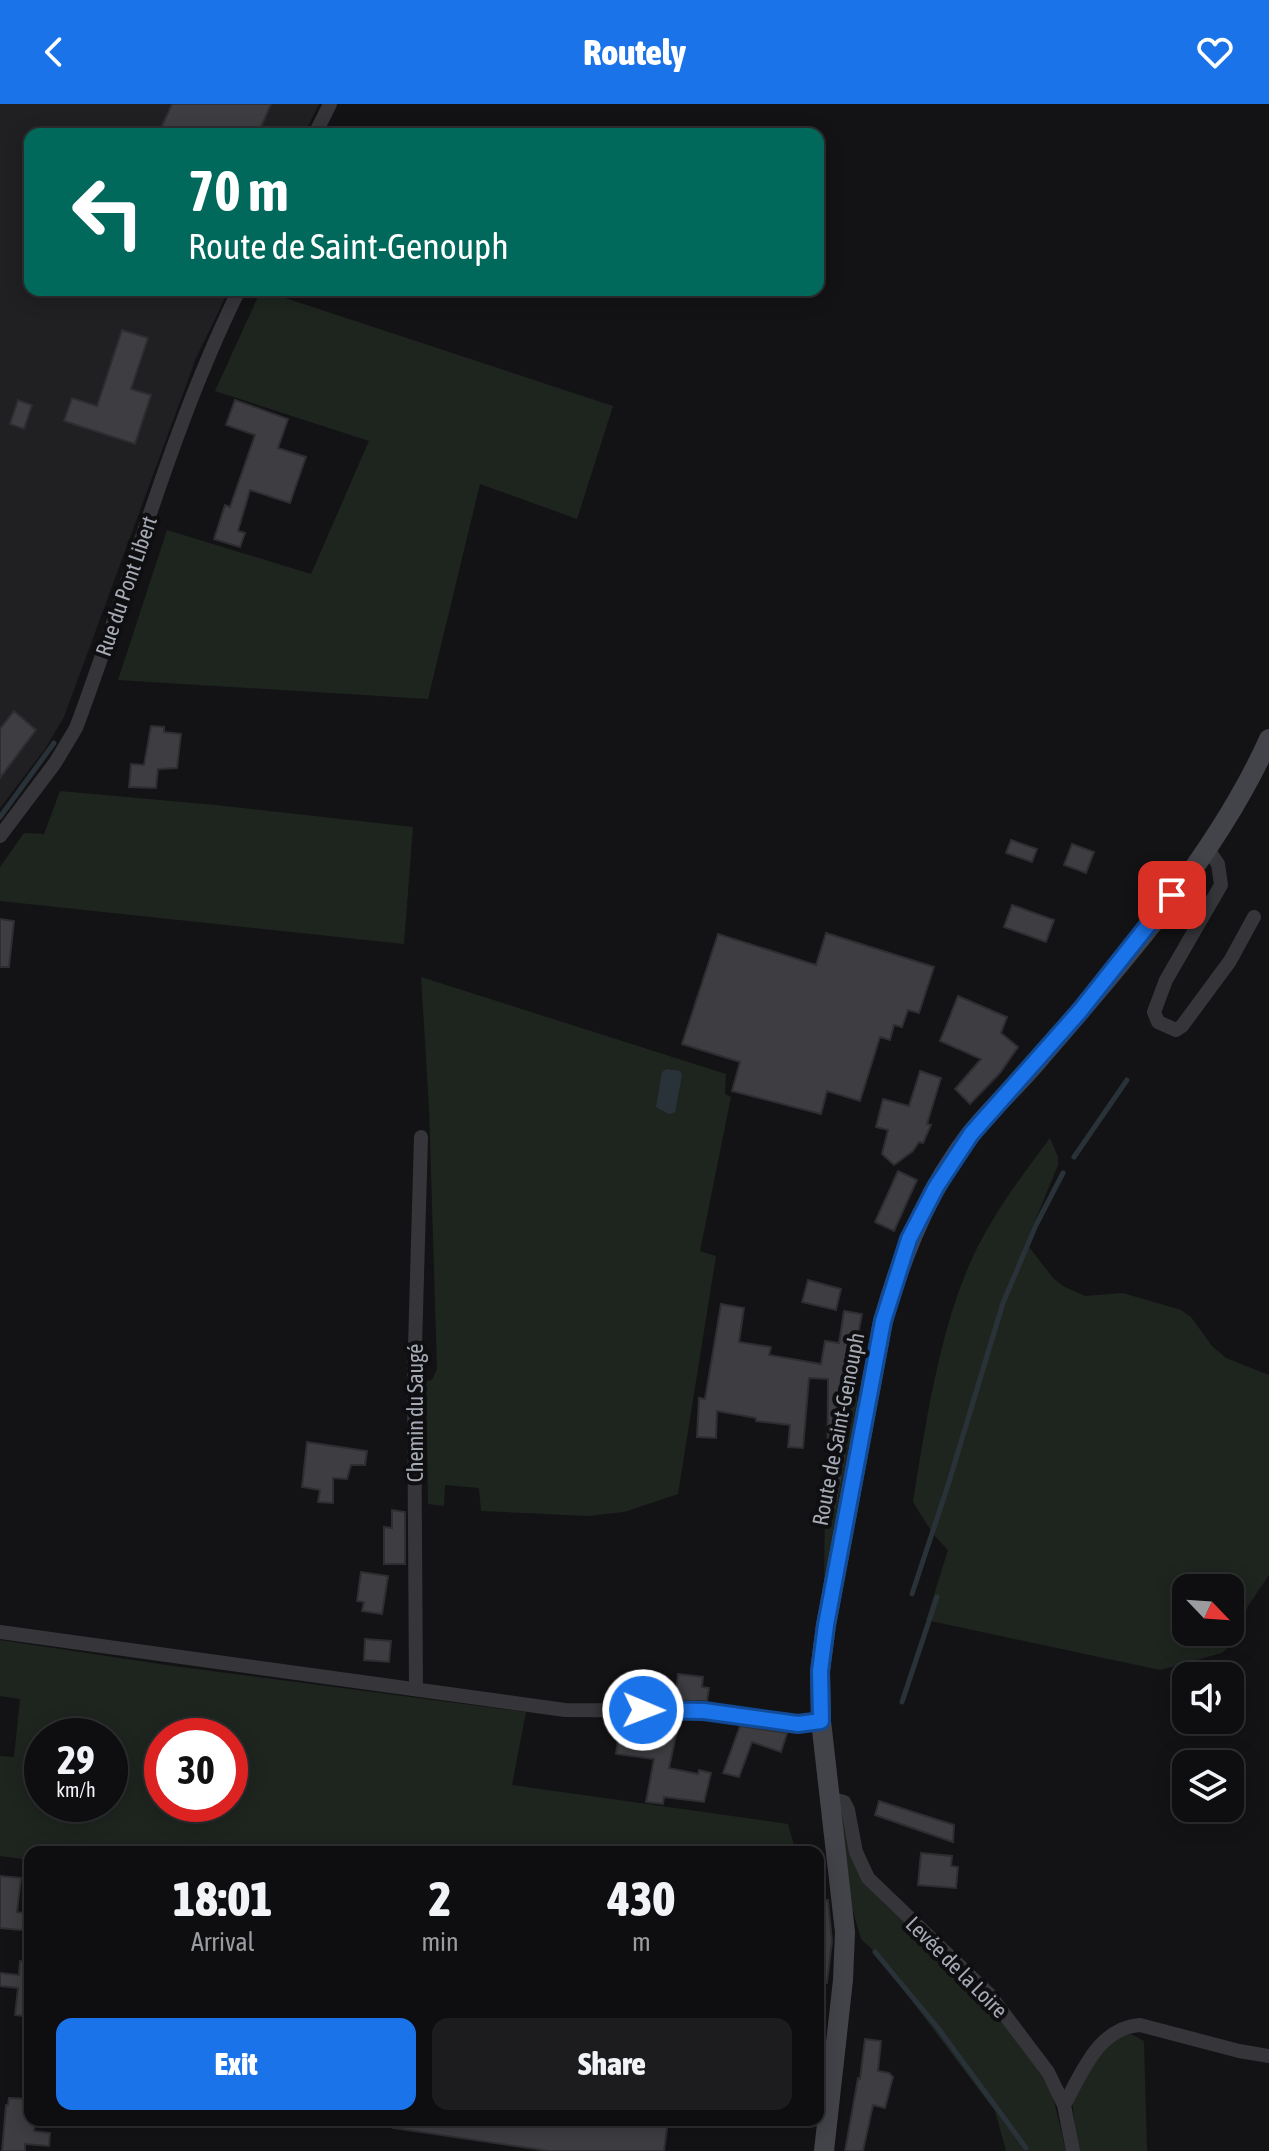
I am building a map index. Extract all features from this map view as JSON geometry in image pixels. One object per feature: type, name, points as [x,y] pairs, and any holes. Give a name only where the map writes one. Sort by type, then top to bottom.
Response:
[{"type":"street","points":[[318,128],[330,104]]},
{"type":"street","name":"Rue du Pont Libert","points":[[0,836],[55,763],[76,728],[173,444],[236,296]]},
{"type":"street","name":"Route de Saint-Genouph","points":[[824,2151],[844,1970],[845,1932],[821,1721],[820,1671],[883,1321],[909,1239],[936,1187],[971,1134],[1080,1011],[1207,848],[1269,739]]},
{"type":"street","points":[[1207,848],[1218,864],[1221,885],[1166,980],[1155,1008],[1158,1022],[1176,1030],[1182,1026],[1237,950],[1254,917]]},
{"type":"street","name":"Chemin du Saugé","points":[[416,1689],[414,1381],[421,1137]]},
{"type":"street","points":[[0,1632],[565,1710],[704,1711],[798,1724],[821,1721]]},
{"type":"street","name":"Levée de la Loire","points":[[829,1798],[844,1802],[848,1810],[856,1852],[868,1878],[989,1994],[1048,2072],[1064,2105],[1073,2151]]},
{"type":"street","points":[[1064,2105],[1103,2041],[1117,2030],[1129,2026],[1140,2025],[1269,2056]]},
{"type":"shaded area","points":[[0,104],[319,104],[307,128],[24,128],[24,296],[226,296],[196,358],[64,717],[45,749],[0,808]]},
{"type":"shaded area","points":[[258,296],[279,296],[613,406],[577,519],[480,484],[428,699],[118,680],[167,530],[311,574],[369,441],[215,391]]},
{"type":"shaded area","points":[[60,791],[413,827],[404,944],[0,901],[0,867],[24,833],[44,834]]},
{"type":"shaded area","points":[[421,977],[726,1074],[725,1094],[731,1097],[700,1251],[716,1256],[678,1494],[624,1512],[588,1516],[481,1511],[479,1488],[445,1485],[444,1506],[428,1504],[426,1381],[432,1380],[437,1369],[429,1106]]},
{"type":"shaded area","points":[[667,1069],[680,1071],[682,1075],[675,1112],[669,1114],[656,1107],[662,1072]]},
{"type":"shaded area","points":[[1050,1138],[1058,1165],[1026,1243],[1053,1278],[1085,1296],[1123,1293],[1181,1310],[1191,1317],[1212,1346],[1226,1358],[1269,1375],[1269,1575],[1244,1615],[1244,1574],[1172,1574],[1172,1646],[1230,1646],[1222,1653],[1189,1662],[1172,1662],[1172,1667],[1160,1670],[926,1620],[948,1550],[933,1534],[913,1502],[930,1405],[954,1305],[978,1246],[1003,1204]]},
{"type":"shaded area","points":[[854,1363],[858,1406],[824,1593],[825,1503],[829,1497],[826,1489],[837,1489],[843,1469]]},
{"type":"shaded area","points":[[0,1640],[526,1712],[512,1785],[788,1824],[794,1846],[24,1846],[24,1859],[0,1856],[0,1756],[14,1757],[20,1699],[0,1696]]},
{"type":"shaded area","points":[[840,1810],[852,1858],[980,1992],[1031,2055],[1053,2097],[1066,2151],[1006,2151],[995,2111],[875,1952],[861,1939],[851,1904]]},
{"type":"shaded area","points":[[1131,2034],[1144,2041],[1147,2151],[1078,2151],[1072,2101],[1091,2067],[1116,2037]]},
{"type":"building","points":[[172,104],[271,104],[261,128],[161,128]]},
{"type":"building","points":[[122,330],[148,338],[131,389],[151,395],[135,444],[64,421],[72,398],[97,406]]},
{"type":"building","points":[[18,400],[32,405],[24,429],[10,424]]},
{"type":"building","points":[[235,400],[288,419],[278,448],[306,457],[290,503],[250,490],[238,531],[245,533],[240,547],[214,539],[225,505],[230,507],[255,435],[226,425]]},
{"type":"building","points":[[14,711],[36,730],[0,778],[0,729]]},
{"type":"building","points":[[151,726],[164,727],[164,732],[181,734],[177,768],[158,769],[156,788],[129,787],[131,764],[144,765]]},
{"type":"building","points":[[1011,840],[1037,849],[1032,862],[1006,853]]},
{"type":"building","points":[[1072,844],[1094,852],[1086,873],[1064,865]]},
{"type":"building","points":[[1012,905],[1054,920],[1046,942],[1004,927]]},
{"type":"building","points":[[0,919],[14,921],[9,967],[0,967]]},
{"type":"building","points":[[826,933],[934,967],[919,1013],[908,1010],[902,1027],[894,1025],[890,1040],[880,1037],[860,1101],[827,1091],[821,1114],[732,1091],[740,1062],[682,1044],[718,934],[816,965]]},
{"type":"building","points":[[958,996],[1007,1017],[1001,1033],[1018,1047],[1000,1073],[970,1104],[955,1089],[981,1059],[940,1041]]},
{"type":"building","points":[[920,1071],[941,1078],[927,1124],[931,1125],[923,1143],[919,1142],[913,1151],[894,1165],[882,1154],[888,1130],[876,1127],[883,1099],[909,1106]]},
{"type":"building","points":[[898,1171],[917,1180],[894,1231],[875,1222]]},
{"type":"building","points":[[808,1280],[841,1289],[836,1310],[802,1302]]},
{"type":"building","points":[[721,1304],[744,1308],[739,1342],[771,1347],[769,1355],[821,1364],[825,1341],[839,1343],[844,1311],[862,1314],[851,1373],[844,1460],[834,1510],[827,1510],[828,1379],[809,1378],[803,1448],[788,1447],[790,1425],[756,1421],[756,1418],[717,1411],[716,1438],[697,1437],[699,1398],[705,1399]]},
{"type":"building","points":[[307,1442],[367,1451],[365,1465],[351,1465],[347,1479],[333,1478],[333,1503],[318,1502],[320,1490],[302,1487]]},
{"type":"building","points":[[392,1510],[405,1512],[405,1564],[384,1564],[384,1527],[392,1528]]},
{"type":"building","points":[[361,1572],[388,1576],[382,1614],[362,1611],[364,1602],[357,1601]]},
{"type":"building","points":[[365,1639],[391,1641],[389,1662],[364,1660]]},
{"type":"building","points":[[678,1674],[703,1677],[702,1687],[709,1688],[707,1701],[675,1701]]},
{"type":"building","points":[[621,1720],[679,1721],[669,1768],[698,1774],[699,1770],[711,1773],[704,1802],[664,1797],[663,1804],[646,1802],[654,1759],[616,1754]]},
{"type":"building","points":[[740,1726],[787,1733],[781,1752],[752,1742],[739,1777],[723,1773]]},
{"type":"building","points":[[879,1801],[954,1825],[953,1842],[875,1815]]},
{"type":"building","points":[[921,1853],[952,1856],[951,1866],[958,1867],[956,1888],[918,1885]]},
{"type":"building","points":[[0,1876],[21,1878],[17,1912],[24,1913],[24,1930],[0,1928]]},
{"type":"building","points":[[824,1900],[828,1900],[832,1941],[827,1983],[824,1983]]},
{"type":"building","points":[[20,1961],[24,1961],[24,2016],[15,2015],[18,1988],[0,1986],[0,1973],[19,1975]]},
{"type":"building","points":[[865,2039],[881,2041],[878,2071],[893,2077],[885,2108],[873,2105],[863,2151],[845,2151],[860,2079]]},
{"type":"building","points":[[9,2098],[24,2099],[24,2126],[34,2126],[34,2131],[50,2133],[49,2146],[25,2144],[25,2151],[2,2151]]},
{"type":"building","points":[[667,2126],[664,2151],[549,2151],[393,2128]]},
{"type":"waterway","points":[[0,817],[54,743]]},
{"type":"waterway","points":[[1074,1157],[1127,1080]]},
{"type":"waterway","points":[[912,1594],[1003,1303],[1036,1225],[1063,1173]]},
{"type":"waterway","points":[[902,1702],[937,1597]]},
{"type":"waterway","points":[[875,1952],[938,2028],[1026,2148]]},
{"type":"route","points":[[643,1710],[704,1711],[798,1724],[821,1721],[820,1671],[826,1625],[883,1321],[909,1239],[936,1187],[971,1134],[1080,1011],[1172,895]]}]
